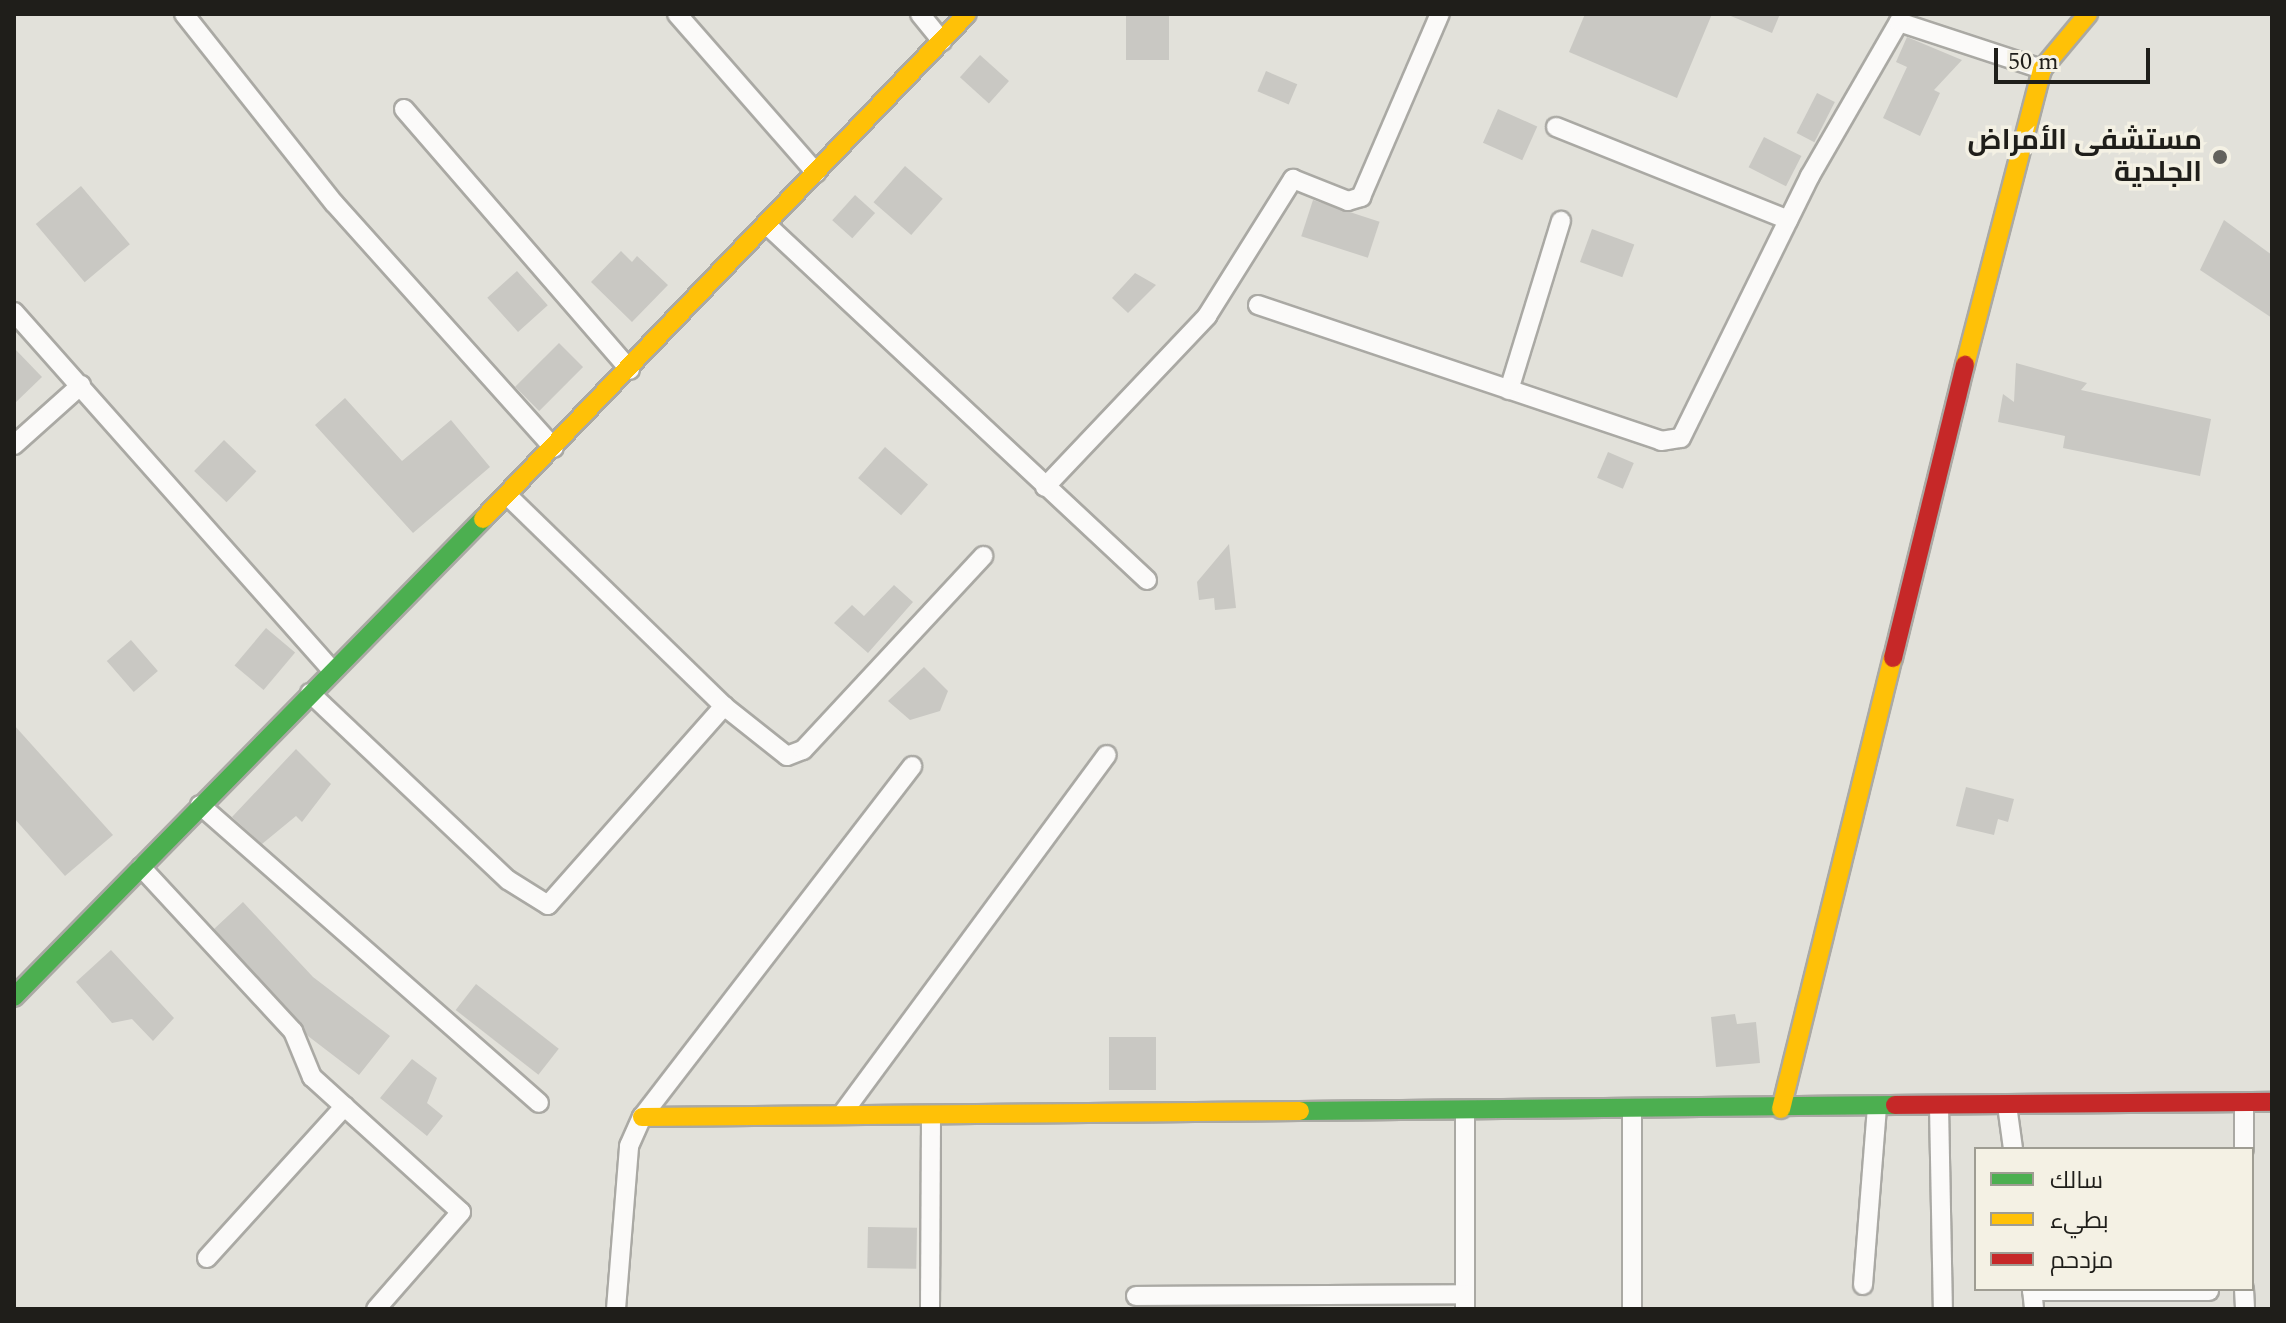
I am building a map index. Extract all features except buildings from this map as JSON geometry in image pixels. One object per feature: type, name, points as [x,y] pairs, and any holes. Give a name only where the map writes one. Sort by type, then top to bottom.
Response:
[{"type":"street","points":[[184,14],[334,203],[554,448]]},
{"type":"street","points":[[677,14],[816,173]]},
{"type":"street","points":[[920,14],[942,41]]},
{"type":"street","points":[[17,986],[141,867],[554,448],[967,14]]},
{"type":"street","points":[[1045,487],[1207,316],[1293,179],[1348,201],[1361,197],[1440,14]]},
{"type":"street","points":[[1781,1109],[2042,69],[2088,14]]},
{"type":"street","points":[[1258,305],[1661,441],[1681,438],[1788,220],[1899,22],[2042,69]]},
{"type":"street","points":[[404,109],[630,370]]},
{"type":"street","points":[[1556,127],[1788,220]]},
{"type":"street","points":[[1509,390],[1561,221]]},
{"type":"street","points":[[767,225],[1147,580]]},
{"type":"street","points":[[14,312],[332,670]]},
{"type":"street","points":[[14,445],[81,385]]},
{"type":"street","points":[[507,495],[724,706],[772,750],[787,756],[803,750],[983,556]]},
{"type":"street","points":[[310,693],[508,880],[548,905],[724,706]]},
{"type":"street","points":[[842,1114],[1107,755]]},
{"type":"street","points":[[616,1309],[629,1146],[642,1117],[912,766]]},
{"type":"street","points":[[200,805],[539,1103]]},
{"type":"street","points":[[141,867],[293,1031],[304,1064],[345,1106],[461,1212],[376,1309]]},
{"type":"street","points":[[2244,1102],[2244,1147]]},
{"type":"street","points":[[642,1117],[1465,1114],[2272,1102]]},
{"type":"street","points":[[2007,1105],[2013,1147]]},
{"type":"street","points":[[207,1258],[345,1106]]},
{"type":"street","points":[[1939,1106],[1943,1309]]},
{"type":"street","points":[[1863,1285],[1877,1107]]},
{"type":"street","points":[[1632,1112],[1632,1309]]},
{"type":"street","points":[[1136,1296],[1465,1302],[1465,1114]]},
{"type":"street","points":[[930,1309],[931,1116]]},
{"type":"street","points":[[2033,1296],[2209,1291]]},
{"type":"traffic: fast","points":[[14,997],[483,519]]},
{"type":"traffic: fast","points":[[1300,1111],[1895,1105]]},
{"type":"traffic: slow","points":[[483,519],[967,14]]},
{"type":"traffic: slow","points":[[1965,365],[2042,69],[2088,14]]},
{"type":"traffic: slow","points":[[1781,1109],[1893,658]]},
{"type":"traffic: slow","points":[[642,1117],[1300,1111]]},
{"type":"traffic: jam","points":[[1893,658],[1965,365]]},
{"type":"traffic: jam","points":[[1895,1105],[2272,1102]]},
{"type":"place","name":"مستشفى الأمراض الجلدية","points":[[2220,157]]}]
